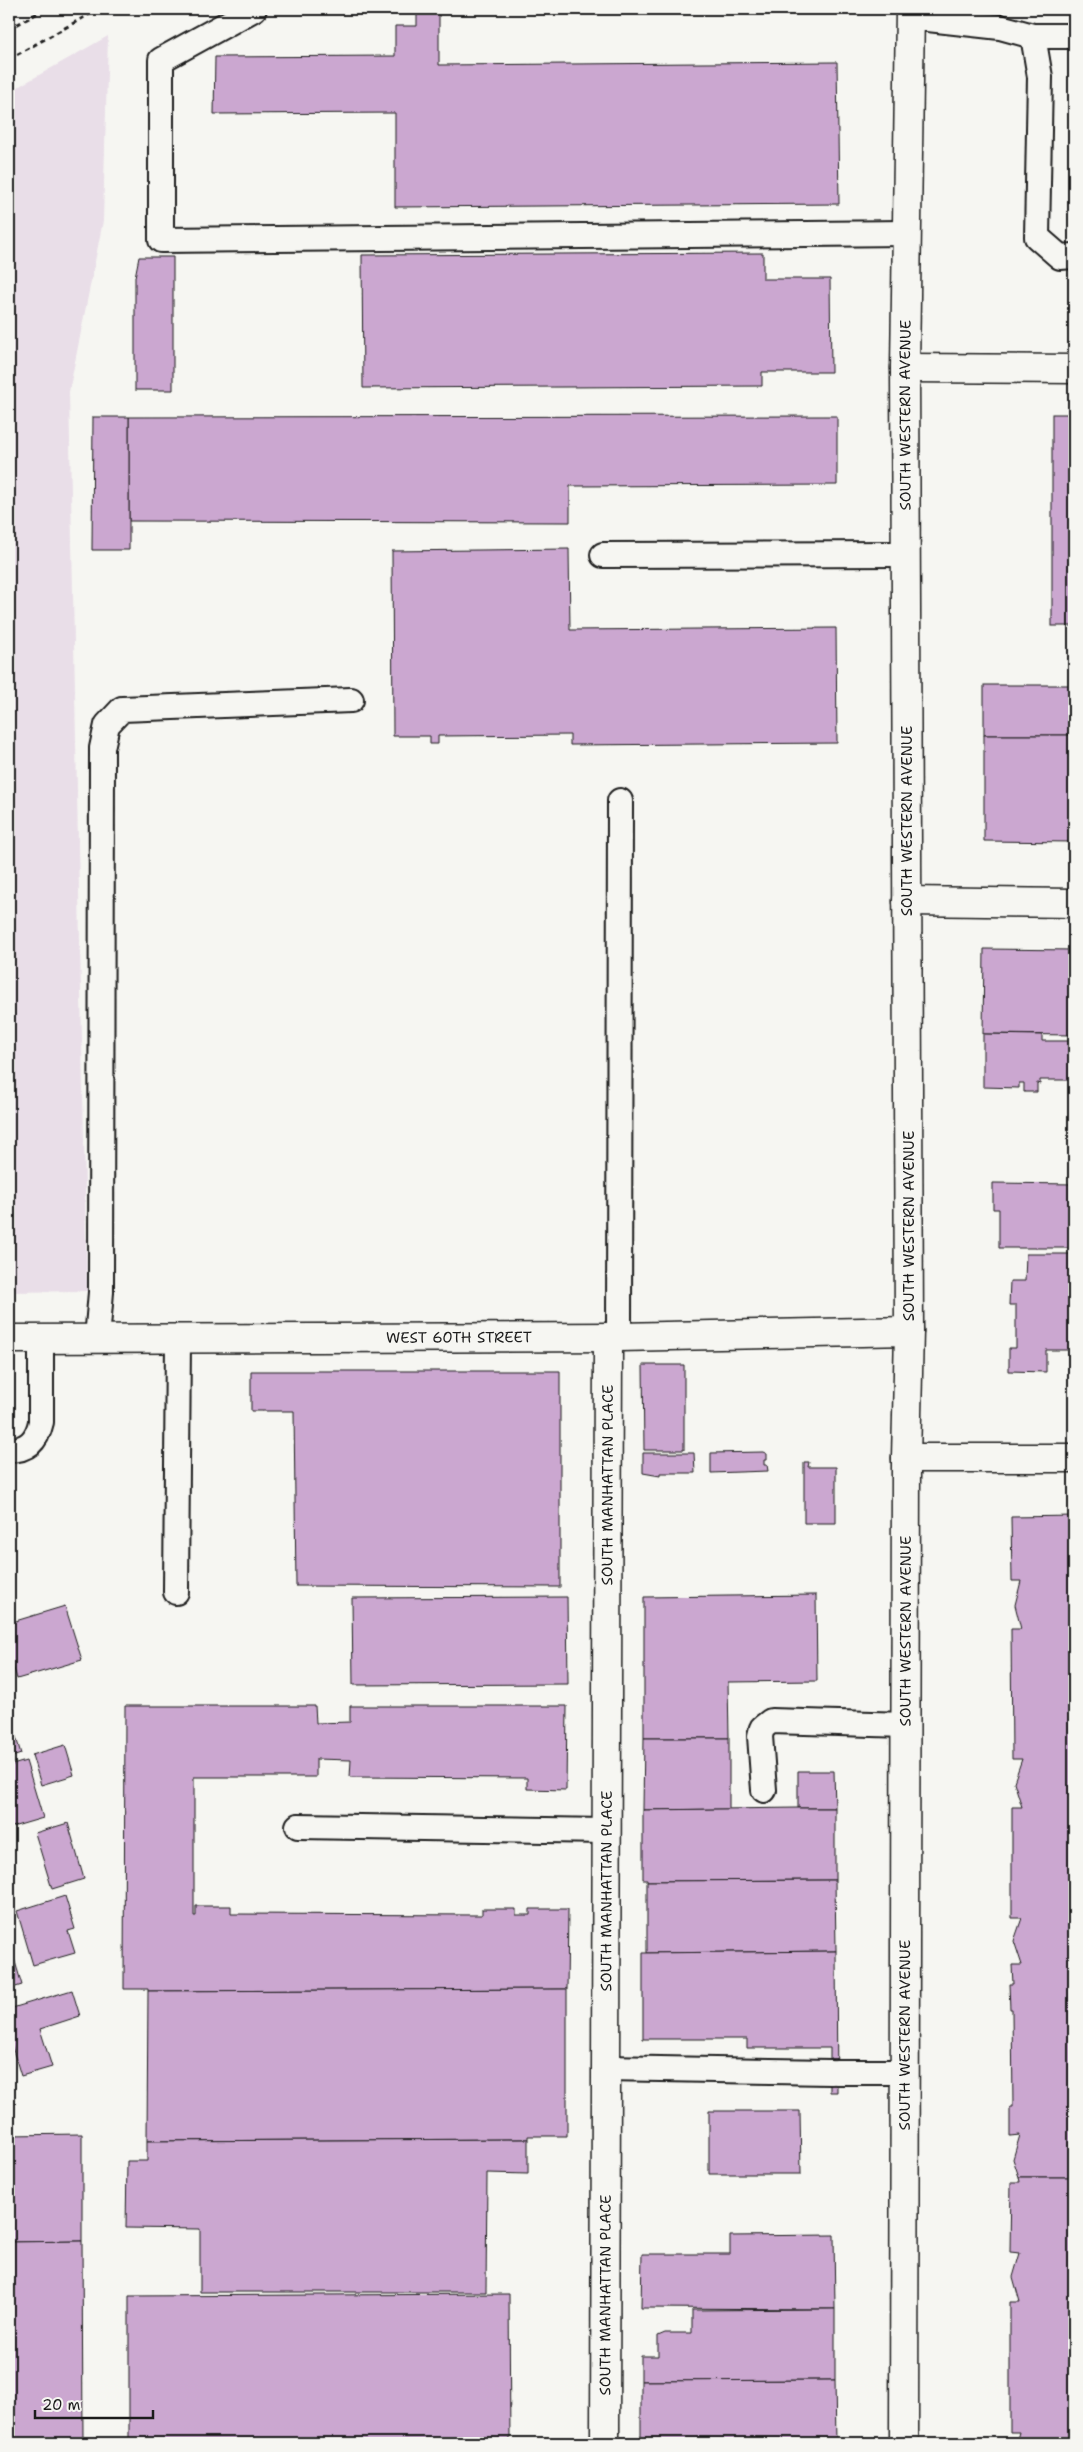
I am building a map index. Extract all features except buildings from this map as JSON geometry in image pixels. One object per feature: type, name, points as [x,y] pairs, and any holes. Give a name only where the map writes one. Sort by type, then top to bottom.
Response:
[{"type":"street","name":"SOUTH WESTERN AVENUE","points":[[904,2443],[906,1458],[909,1332],[905,368],[910,13]]},
{"type":"street","points":[[905,368],[1074,369]]},
{"type":"street","points":[[907,901],[1074,903]]},
{"type":"street","name":"WEST 60TH STREET","points":[[9,1339],[614,1337],[909,1332]]},
{"type":"street","name":"SOUTH MANHATTAN PLACE","points":[[605,2443],[605,1831],[614,1337]]},
{"type":"street","points":[[906,1458],[1074,1458]]},
{"type":"lane","points":[[254,9],[161,60],[161,240],[907,233]]},
{"type":"lane","points":[[910,13],[1000,27],[1033,36],[1074,36]]},
{"type":"lane","points":[[1033,36],[1040,77],[1037,237],[1060,256],[1074,256]]},
{"type":"lane","points":[[603,555],[906,554]]},
{"type":"lane","points":[[97,1339],[101,1282],[102,748],[107,725],[122,709],[351,700]]},
{"type":"lane","points":[[614,1337],[620,800]]},
{"type":"lane","points":[[9,1450],[30,1445],[38,1435],[41,1422],[41,1339]]},
{"type":"lane","points":[[176,1592],[178,1339]]},
{"type":"lane","points":[[764,1790],[760,1736],[762,1728],[771,1721],[906,1725]]},
{"type":"lane","points":[[298,1826],[605,1831]]},
{"type":"lane","points":[[605,2068],[905,2072]]},
{"type":"path","points":[[9,29],[45,9]]},
{"type":"path","points":[[9,59],[99,9]]},
{"type":"shaded area","points":[[108,36],[103,221],[69,392],[87,1291],[9,1292],[9,92]]}]
